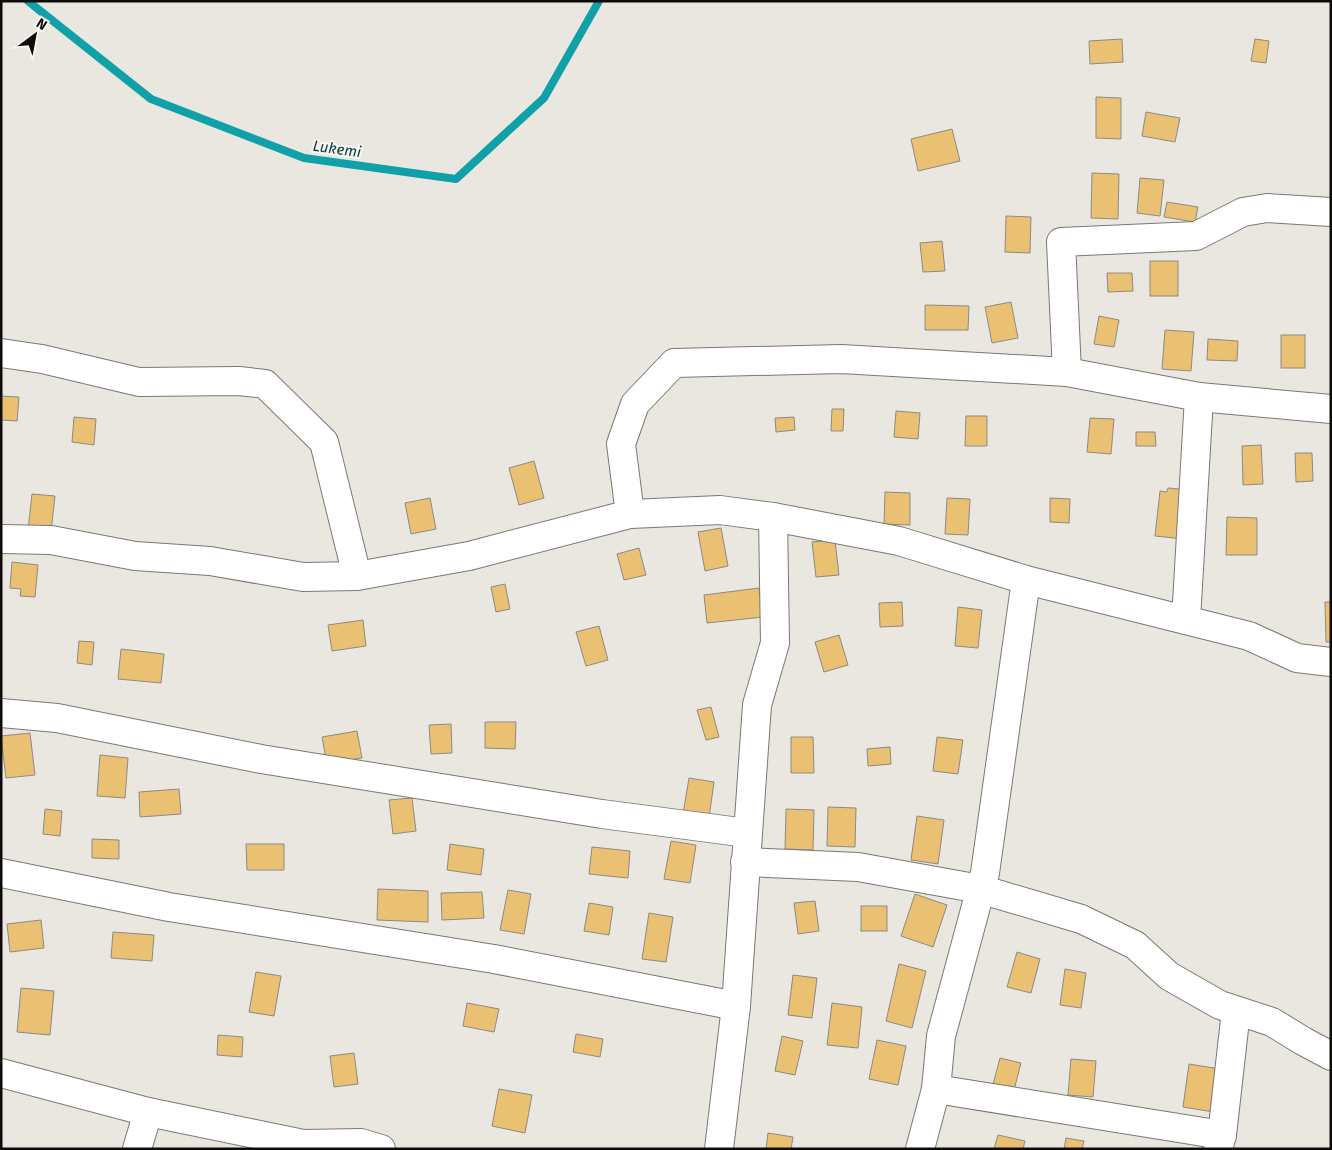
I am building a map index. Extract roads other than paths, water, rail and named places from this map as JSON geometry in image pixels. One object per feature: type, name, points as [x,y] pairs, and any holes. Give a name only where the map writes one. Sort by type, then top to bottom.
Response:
[{"type":"street","points":[[1067,372],[1061,242],[1196,236],[1243,212],[1267,208],[1331,212]]},
{"type":"street","points":[[1,353],[42,359],[139,382],[239,382],[265,384],[324,442],[357,576]]},
{"type":"street","points":[[630,514],[621,444],[635,404],[674,363],[841,359],[1067,372],[1199,397],[1331,409]]},
{"type":"street","points":[[1186,620],[1199,397]]},
{"type":"street","points":[[1,539],[51,540],[135,556],[210,561],[303,577],[357,576],[469,556],[630,514],[720,510],[773,517],[899,541],[1026,580],[1249,636],[1297,658],[1331,662]]},
{"type":"street","points":[[719,1149],[736,1006],[757,705],[775,643],[773,517]]},
{"type":"street","points":[[920,1149],[936,1089],[941,1036],[985,873],[1026,580]]},
{"type":"street","points":[[1,713],[58,718],[261,759],[602,814],[747,833]]},
{"type":"street","points":[[745,862],[858,867],[980,889],[1080,919],[1135,945],[1169,976],[1220,1005],[1272,1022],[1331,1056]]},
{"type":"street","points":[[1,873],[169,907],[494,959],[736,1006]]},
{"type":"street","points":[[936,1089],[1220,1142],[1236,1011]]},
{"type":"street","points":[[1,1073],[148,1112],[303,1146],[361,1143],[382,1149]]},
{"type":"street","points":[[138,1149],[148,1112]]},
{"type":"waterway","name":"Lukemi","points":[[28,1],[151,99],[304,158],[456,179],[544,98],[599,1]]}]
